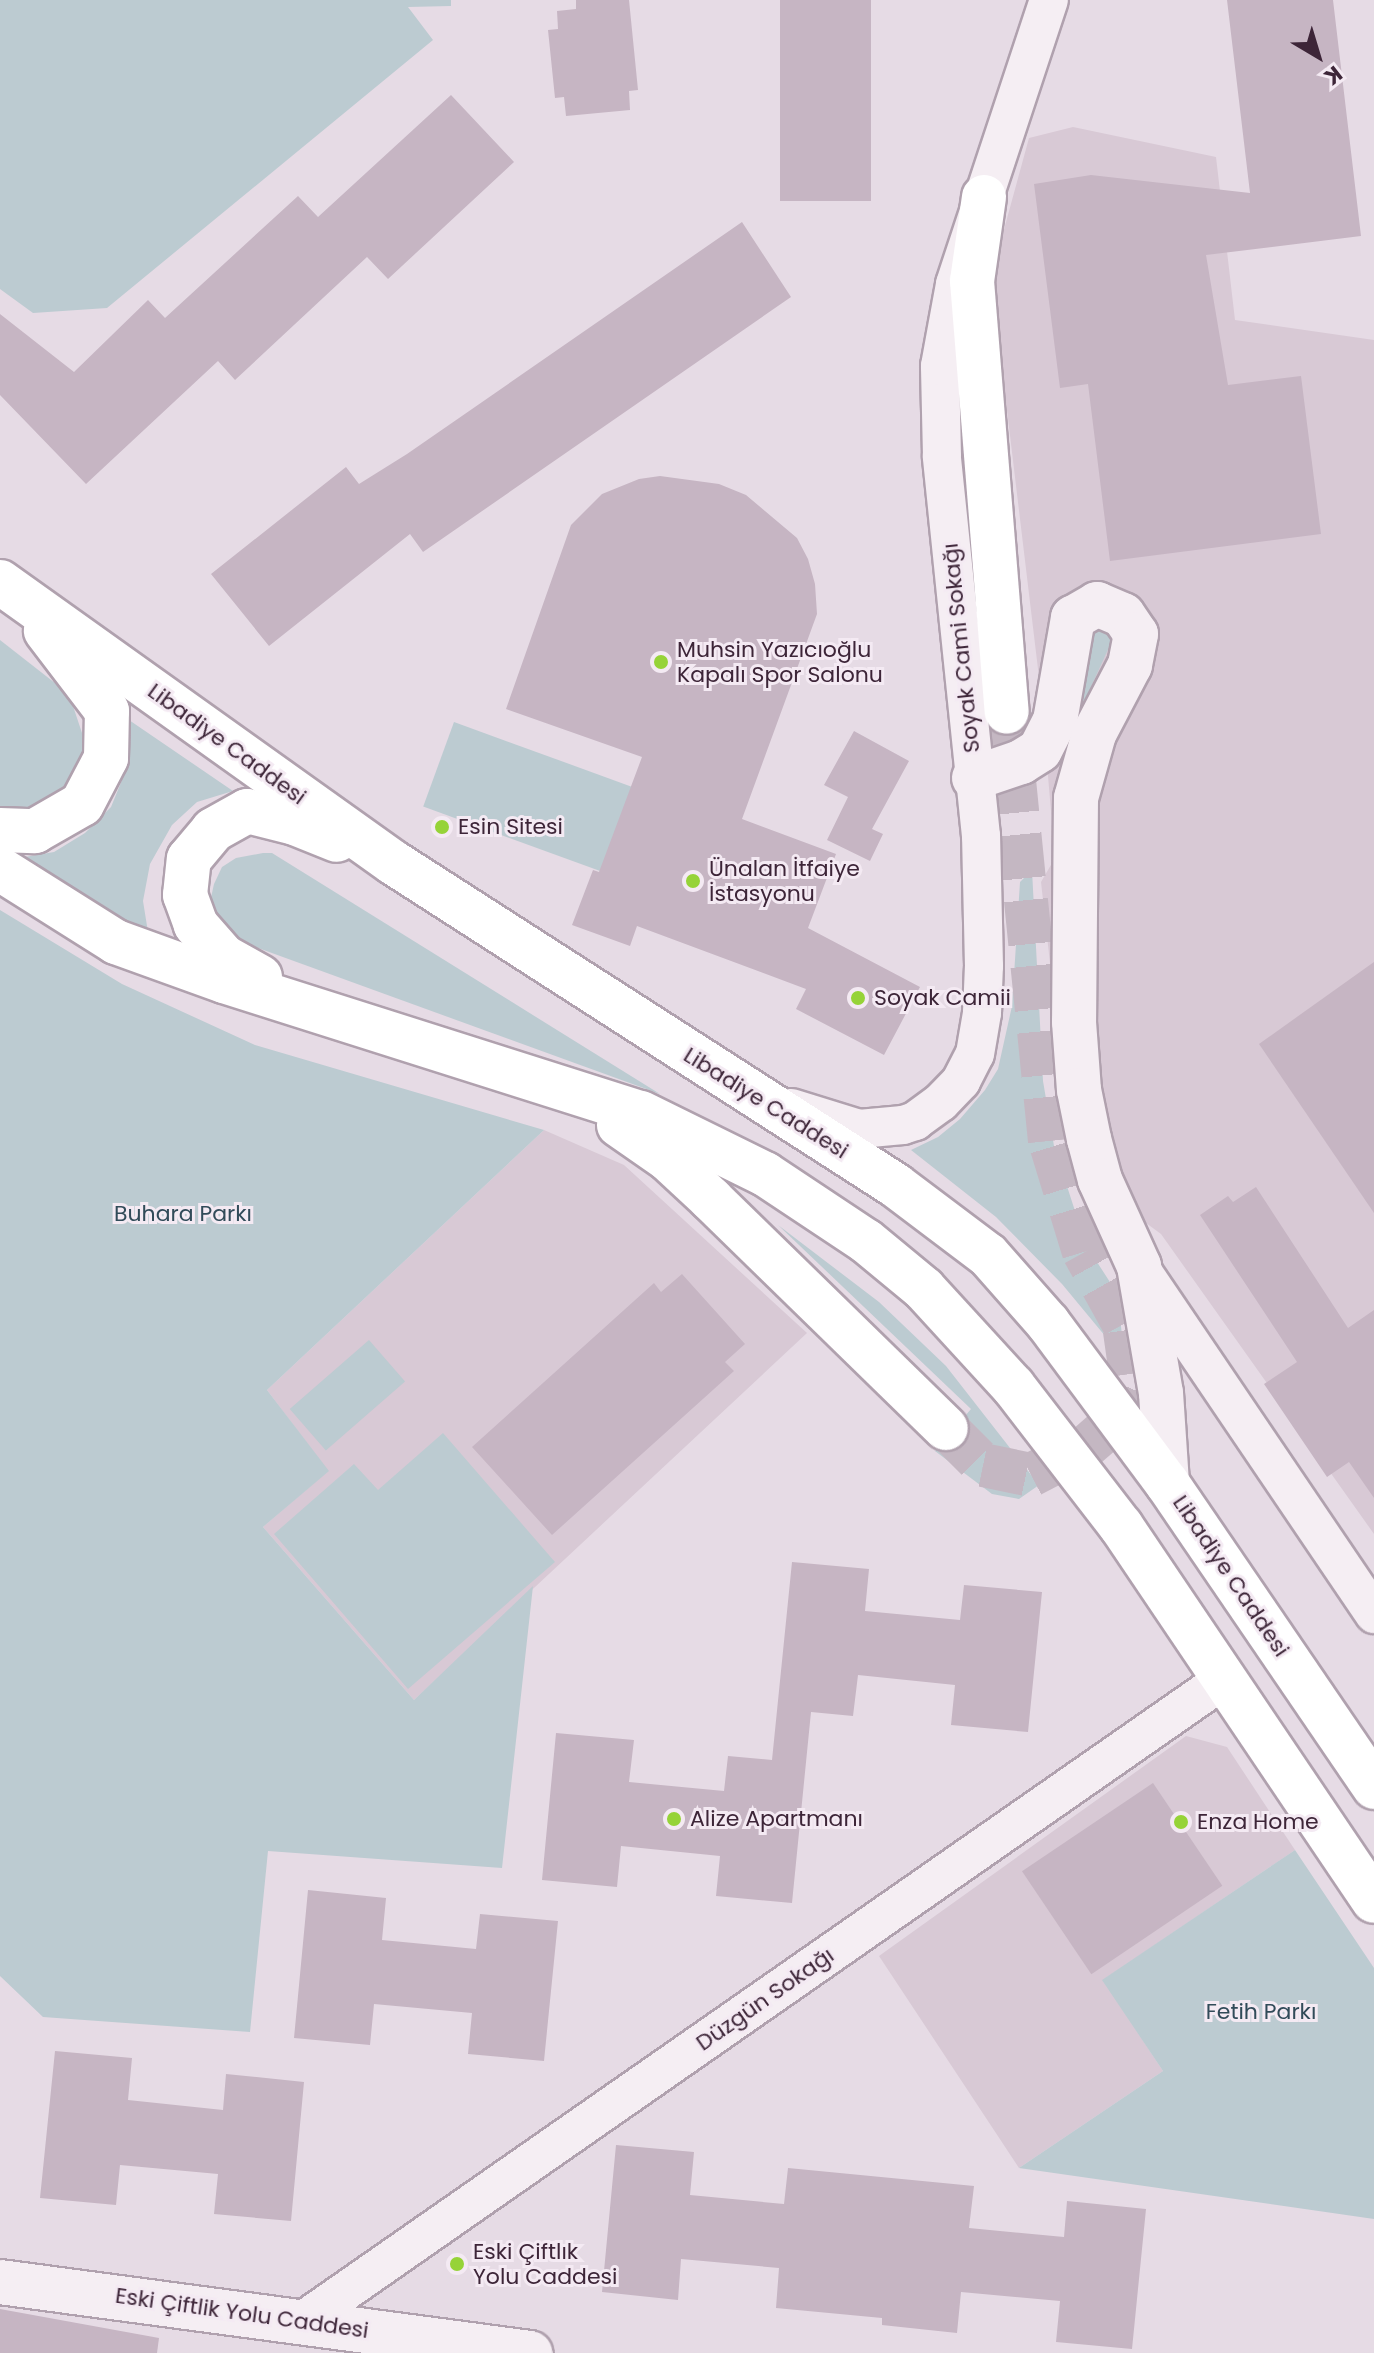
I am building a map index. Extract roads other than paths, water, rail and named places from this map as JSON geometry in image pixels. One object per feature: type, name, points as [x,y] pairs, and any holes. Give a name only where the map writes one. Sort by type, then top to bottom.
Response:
[{"type":"main road","points":[[984,197],[972,281],[1007,712]]},
{"type":"main road","points":[[0,830],[35,831],[82,804],[106,758],[107,711],[10,590]]},
{"type":"main road","name":"Libadiye Caddesi","points":[[10,590],[394,863],[895,1185],[988,1255],[1048,1323],[1167,1483],[1374,1787]]},
{"type":"main road","points":[[332,1015],[224,957],[196,925],[185,895],[189,859],[213,830],[247,811],[295,823],[394,863]]},
{"type":"main road","points":[[0,869],[116,942],[332,1015],[641,1113],[765,1174],[866,1241],[924,1289],[1013,1386],[1121,1526],[1374,1901]]},
{"type":"main road","points":[[571,1091],[668,1159],[946,1428]]},
{"type":"street","name":"Soyak Cami Sokağı","points":[[755,1097],[859,1129],[888,1129],[915,1121],[941,1102],[961,1081],[975,1054],[983,997],[981,836],[942,456],[940,366],[955,284],[1049,0]]},
{"type":"street","points":[[974,778],[1021,762],[1040,750],[1055,721],[1073,618],[1097,604],[1123,615],[1136,634],[1130,665],[1094,734],[1076,798],[1074,1022],[1079,1090],[1093,1153],[1100,1180],[1139,1266],[1374,1614]]},
{"type":"street","points":[[1139,1266],[1161,1393],[1167,1483]]},
{"type":"street","name":"Düzgün Sokağı","points":[[304,2320],[1226,1678]]},
{"type":"street","name":"Eski Çiftlik Yolu Caddesi","points":[[0,2282],[304,2320],[530,2353]]},
{"type":"tunnel","points":[[946,1428],[983,1465],[1031,1475],[1087,1446],[1109,1427],[1131,1374],[1124,1324],[1084,1252],[1050,1141],[1007,712]]},
{"type":"place","name":"Muhsin Yazıcıoğlu Kapalı Spor Salonu","points":[[661,662]]},
{"type":"place","name":"Esin Sitesi","points":[[442,827]]},
{"type":"place","name":"Ünalan İtfaiye İstasyonu","points":[[693,881]]},
{"type":"place","name":"Soyak Camii","points":[[858,998]]},
{"type":"place","name":"Alize Apartmanı","points":[[674,1819]]},
{"type":"place","name":"Enza Home","points":[[1181,1822]]},
{"type":"place","name":"Eski Çiftlık Yolu Caddesi","points":[[457,2264]]},
{"type":"park label","name":"Buhara Parkı","points":[[183,1214]]},
{"type":"park label","name":"Fetih Parkı","points":[[1261,2012]]}]
